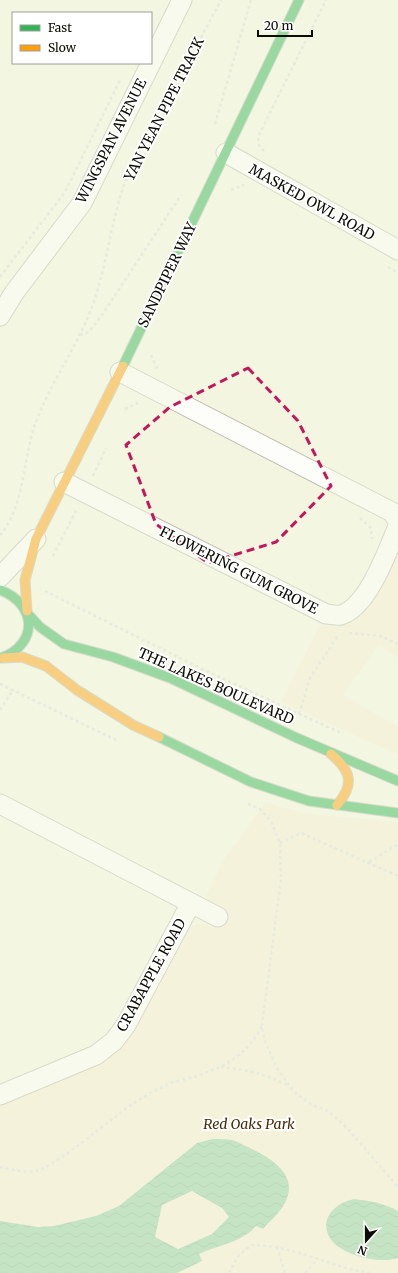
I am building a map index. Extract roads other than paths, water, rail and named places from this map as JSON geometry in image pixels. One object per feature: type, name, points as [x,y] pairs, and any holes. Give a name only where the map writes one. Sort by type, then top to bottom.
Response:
[{"type":"street","name":"WINGSPAN AVENUE","points":[[152,61],[182,0]]},
{"type":"street","name":"SANDPIPER WAY","points":[[1,658],[13,653],[22,646],[27,636],[29,625],[25,580],[36,539],[120,372],[299,3]]},
{"type":"street","name":"WINGSPAN AVENUE","points":[[0,316],[14,293],[82,203],[151,64]]},
{"type":"street","name":"MASKED OWL ROAD","points":[[226,153],[398,250]]},
{"type":"street","points":[[120,372],[392,512],[398,521]]},
{"type":"street","name":"FLOWERING GUM GROVE","points":[[64,482],[326,614],[340,615],[353,608],[376,578],[398,526]]},
{"type":"street","name":"SANDPIPER WAY","points":[[0,577],[36,539]]},
{"type":"street","name":"THE LAKES BOULEVARD","points":[[0,590],[15,596],[40,627],[64,644],[113,657],[157,673],[329,752],[398,781]]},
{"type":"street","points":[[1,658],[22,657],[46,666],[77,690],[133,725],[250,782],[309,801],[398,813]]},
{"type":"street","points":[[329,752],[343,763],[348,771],[350,780],[344,798],[337,805]]},
{"type":"street","name":"CRABAPPLE ROAD","points":[[0,804],[218,917]]},
{"type":"street","name":"CRABAPPLE ROAD","points":[[0,1095],[85,1060],[106,1048],[114,1041],[126,1025],[191,903]]},
{"type":"water","points":[[213,1139],[234,1141],[264,1155],[284,1173],[288,1180],[289,1189],[287,1198],[280,1211],[263,1229],[256,1226],[237,1240],[199,1254],[202,1261],[177,1273],[0,1273],[0,1221],[38,1227],[54,1226],[96,1216],[119,1206],[197,1143]],"holes":[[[192,1191],[222,1208],[229,1217],[212,1234],[178,1249],[155,1237],[162,1205]]]},
{"type":"water","points":[[354,1199],[382,1204],[398,1211],[398,1258],[382,1260],[354,1255],[345,1251],[332,1241],[326,1227],[330,1214],[340,1204]]},
{"type":"park label","name":"Red Oaks Park","points":[[249,1124]]}]
